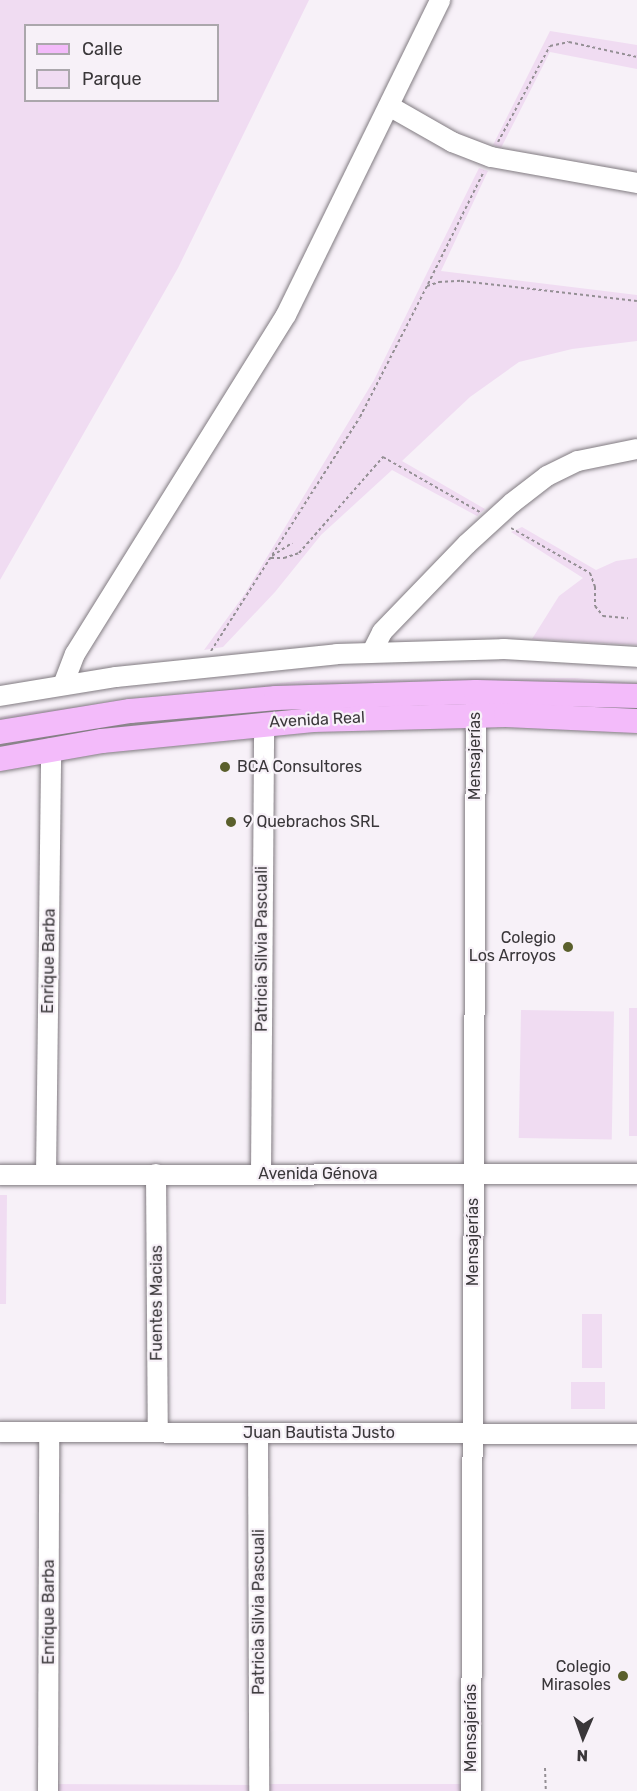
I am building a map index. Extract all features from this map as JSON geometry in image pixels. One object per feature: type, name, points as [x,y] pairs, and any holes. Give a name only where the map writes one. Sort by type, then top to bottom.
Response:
[{"type":"main road","name":"Avenida Real","points":[[0,732],[119,713],[210,702],[476,704],[637,696]]},
{"type":"main road","name":"Avenida Real","points":[[0,759],[51,748],[264,724],[403,716],[476,704],[637,721]]},
{"type":"street","points":[[63,685],[75,654],[286,315],[440,0]]},
{"type":"street","points":[[389,106],[452,142],[491,157],[637,183]]},
{"type":"street","points":[[372,652],[382,632],[494,520],[547,476],[578,460],[637,449]]},
{"type":"street","points":[[0,696],[63,685],[273,659],[372,652],[504,649],[637,657]]},
{"type":"street","name":"Mensajerías","points":[[471,1791],[476,704]]},
{"type":"street","name":"Patricia Silvia Pascuali","points":[[261,1174],[264,724]]},
{"type":"street","name":"Enrique Barba","points":[[46,1174],[51,748]]},
{"type":"street","name":"Avenida Génova","points":[[0,1174],[637,1174]]},
{"type":"street","name":"Fuentes Macias","points":[[156,1174],[158,1432]]},
{"type":"street","name":"Juan Bautista Justo","points":[[0,1432],[637,1434]]},
{"type":"street","name":"Enrique Barba","points":[[48,1791],[49,1432]]},
{"type":"street","name":"Patricia Silvia Pascuali","points":[[258,1433],[259,1791]]},
{"type":"path","points":[[205,668],[214,642],[360,417],[491,157],[550,46],[568,42],[637,57]]},
{"type":"path","points":[[427,286],[439,282],[461,281],[637,301]]},
{"type":"path","points":[[270,558],[284,558],[299,553],[383,457],[590,573],[595,587],[595,606],[603,616],[628,618]]},
{"type":"path","points":[[270,558],[292,543]]},
{"type":"path","points":[[545,1768],[546,1791]]},
{"type":"green space","points":[[0,0],[309,0],[178,268],[0,580]]},
{"type":"green space","points":[[550,31],[637,45],[637,69],[550,52],[501,148],[493,145]]},
{"type":"green space","points":[[479,168],[488,171],[441,271],[637,295],[637,341],[572,349],[519,362],[470,397],[402,461],[485,509],[477,516],[392,470],[321,535],[275,592],[223,647],[204,650],[244,595],[374,380]]},
{"type":"green space","points":[[522,527],[596,570],[616,561],[637,558],[637,645],[532,639],[559,596],[583,578],[511,532]]},
{"type":"green space","points":[[574,678],[637,683],[637,696],[476,692],[0,732],[0,717],[21,713],[307,680]]},
{"type":"green space","points":[[629,1008],[637,1008],[637,1136],[629,1136]]},
{"type":"green space","points":[[521,1010],[614,1012],[612,1140],[519,1138]]},
{"type":"green space","points":[[0,1195],[7,1195],[6,1304],[0,1304]]},
{"type":"green space","points":[[582,1314],[602,1314],[602,1368],[582,1368]]},
{"type":"green space","points":[[571,1382],[605,1382],[605,1409],[571,1409]]},
{"type":"green space","points":[[53,1784],[256,1785],[256,1791],[53,1791]]},
{"type":"green space","points":[[268,1784],[462,1784],[462,1791],[268,1791]]},
{"type":"place","name":"BCA Consultores","points":[[225,767]]},
{"type":"place","name":"9 Quebrachos SRL","points":[[231,822]]},
{"type":"place","name":"Colegio Los Arroyos","points":[[568,947]]},
{"type":"place","name":"Colegio Mirasoles","points":[[623,1676]]}]
